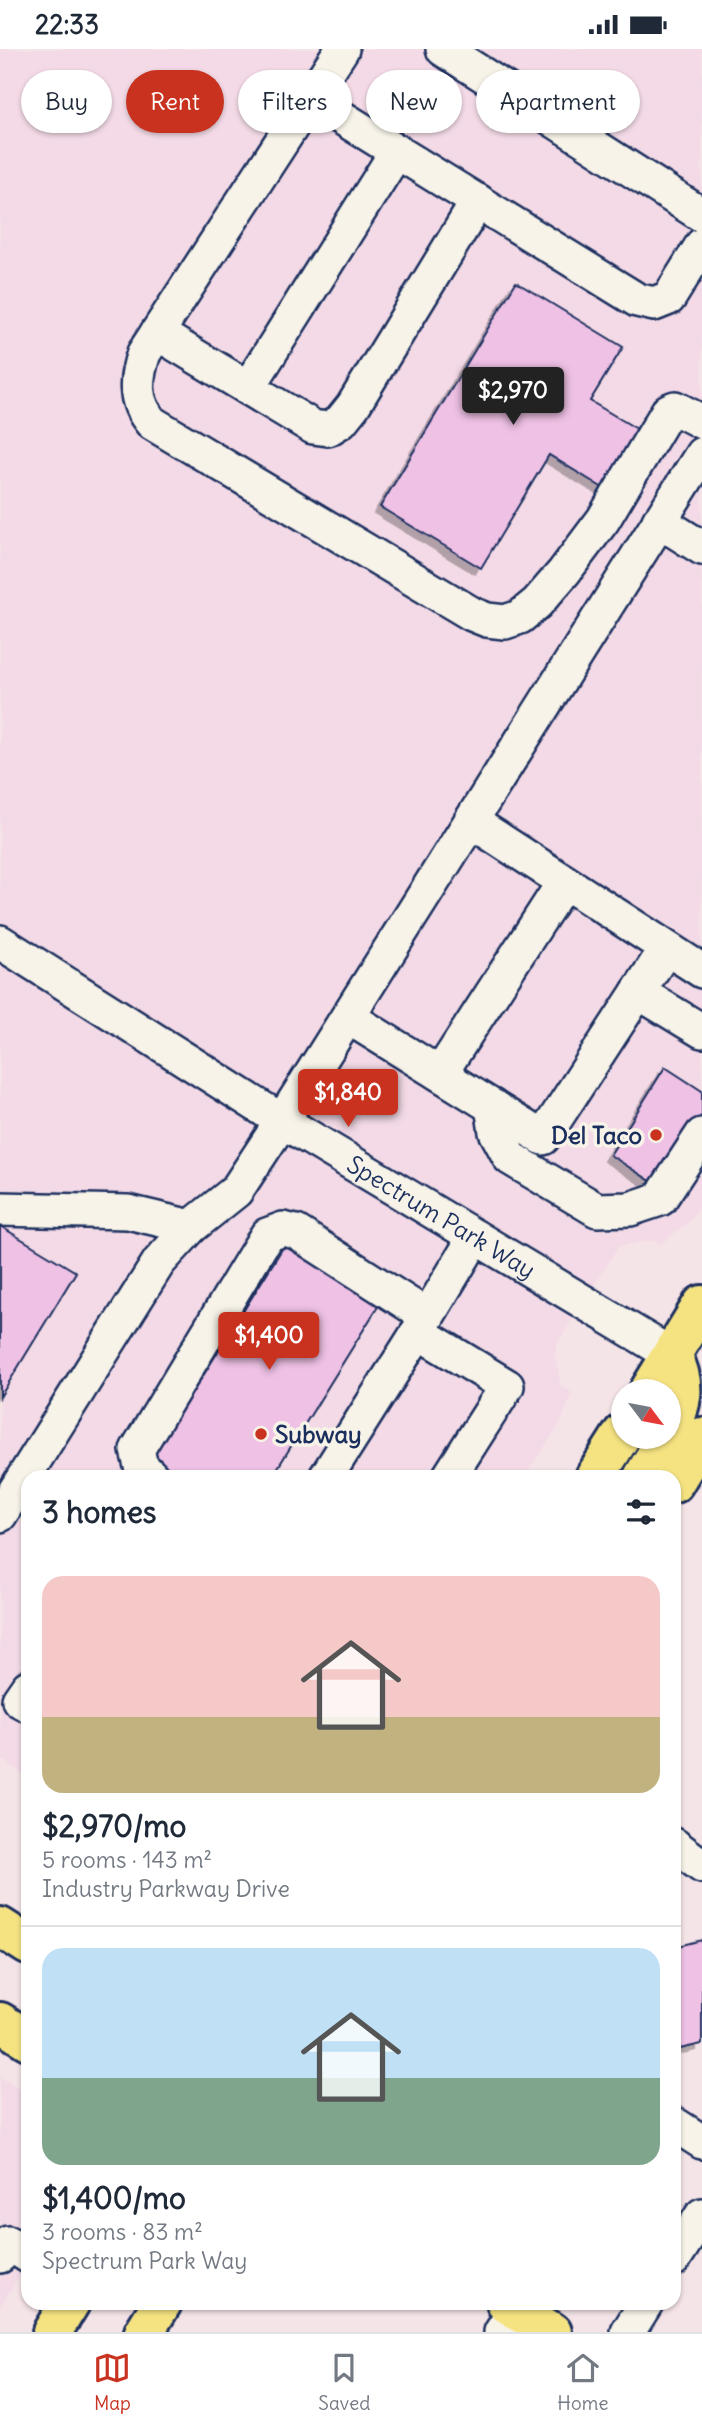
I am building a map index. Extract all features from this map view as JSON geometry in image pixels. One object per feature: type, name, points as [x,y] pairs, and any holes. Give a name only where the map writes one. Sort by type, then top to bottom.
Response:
[{"type":"main road","points":[[657,1379],[702,1305]]},
{"type":"main road","points":[[655,1470],[683,1454],[679,1409],[681,1372],[672,1355]]},
{"type":"main road","points":[[599,1470],[613,1449]]},
{"type":"main road","points":[[0,1927],[21,1940]]},
{"type":"main road","points":[[0,2022],[21,2036]]},
{"type":"main road","points":[[52,2332],[66,2310]]},
{"type":"main road","points":[[144,2332],[158,2310]]},
{"type":"main road","points":[[508,2315],[552,2332]]},
{"type":"street","points":[[328,70],[342,49]]},
{"type":"street","points":[[443,49],[702,215]]},
{"type":"street","points":[[352,124],[637,300],[654,304],[668,298],[702,245]]},
{"type":"street","points":[[287,133],[144,353],[138,369],[136,391],[142,412],[152,423],[472,614],[487,620],[505,622],[520,617],[537,603],[564,572],[603,520],[668,411],[675,408],[702,422]]},
{"type":"street","points":[[248,388],[397,152]]},
{"type":"street","points":[[157,333],[313,427],[328,429],[341,421],[353,406],[478,201]]},
{"type":"street","points":[[28,1470],[159,1262],[191,1227],[236,1191],[702,454]]},
{"type":"street","points":[[659,521],[702,548]]},
{"type":"street","points":[[471,821],[702,971]]},
{"type":"street","points":[[440,1074],[564,882]]},
{"type":"street","points":[[348,1017],[543,1137],[666,949]]},
{"type":"street","name":"Spectrum Park Way","points":[[5,956],[672,1355]]},
{"type":"street","points":[[638,992],[702,1031]]},
{"type":"street","points":[[492,1106],[496,1132],[510,1158],[597,1210],[630,1209],[660,1199],[702,1135]]},
{"type":"street","points":[[0,1209],[128,1212],[191,1227]]},
{"type":"street","points":[[145,1470],[141,1466],[137,1450],[267,1235],[283,1229],[296,1232],[506,1385],[453,1470]]},
{"type":"street","points":[[330,1470],[475,1237]]},
{"type":"street","points":[[0,1514],[21,1481]]},
{"type":"street","points":[[681,1850],[702,1866]]},
{"type":"street","points":[[681,2128],[702,2142]]},
{"type":"street","points":[[628,2332],[642,2310]]},
{"type":"shaded area","points":[[0,49],[702,49],[702,1203],[692,1219],[661,1244],[652,1240],[618,1247],[557,1344],[555,1356],[561,1386],[572,1392],[562,1421],[529,1470],[21,1470],[21,1772],[0,1759]]},
{"type":"shaded area","points":[[0,2077],[21,2090],[21,2273],[0,2307]]},
{"type":"building","points":[[516,282],[623,347],[590,401],[647,435],[611,493],[549,455],[481,568],[380,507]]},
{"type":"building","name":"Del Taco","points":[[665,1067],[702,1091],[702,1115],[657,1185],[610,1155]]},
{"type":"building","points":[[0,1226],[76,1272],[0,1397]]},
{"type":"building","points":[[287,1241],[382,1300],[276,1470],[169,1470],[151,1459]]},
{"type":"building","points":[[702,1940],[702,2044],[681,2049],[681,1945]]},
{"type":"place","name":"Del Taco","points":[[656,1135]]},
{"type":"place","name":"Subway","points":[[261,1434]]}]
